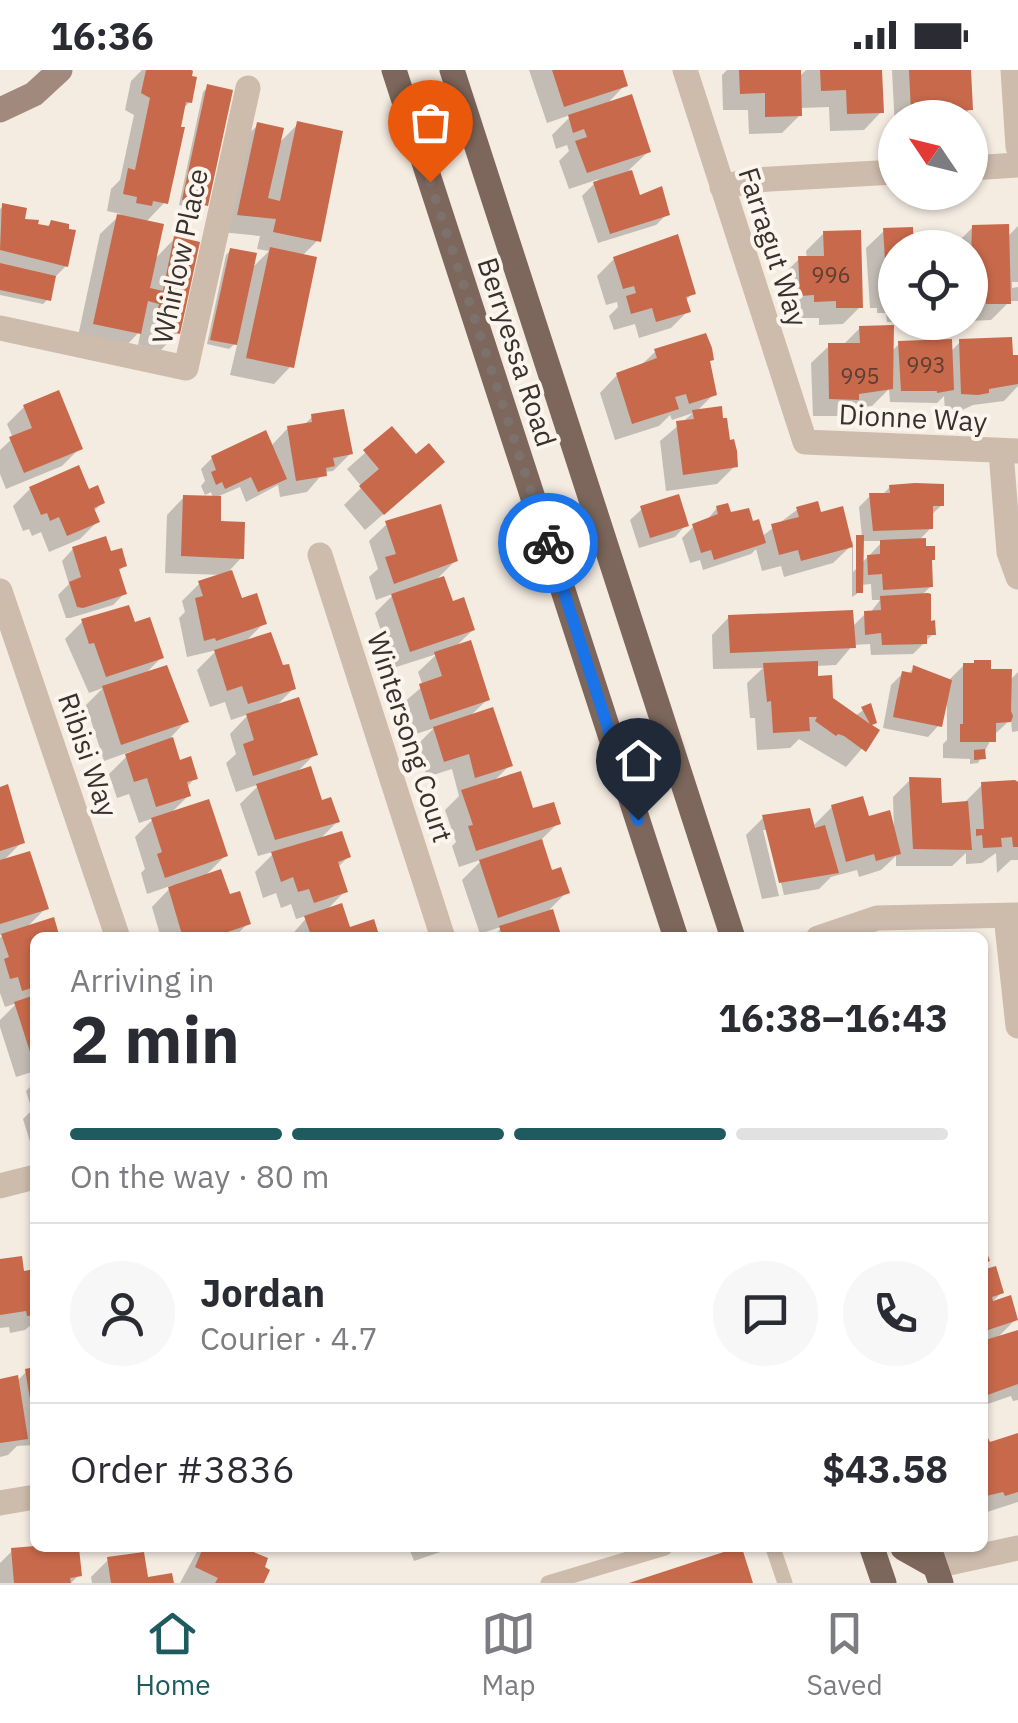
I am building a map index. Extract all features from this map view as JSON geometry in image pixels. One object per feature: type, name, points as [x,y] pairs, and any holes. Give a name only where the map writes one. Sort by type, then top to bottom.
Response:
[{"type":"main road","name":"Berryessa Road","points":[[394,70],[674,932]]},
{"type":"main road","name":"Berryessa Road","points":[[452,70],[731,932]]},
{"type":"main road","points":[[873,1552],[884,1583]]},
{"type":"main road","points":[[911,1552],[935,1565]]},
{"type":"street","points":[[0,110],[34,94],[60,70]]},
{"type":"street","name":"Farragut Way","points":[[685,70],[805,442]]},
{"type":"street","points":[[1013,70],[1018,147]]},
{"type":"street","name":"Whirlow Place","points":[[0,328],[186,368],[248,88]]},
{"type":"street","points":[[988,167],[1018,165]]},
{"type":"street","points":[[722,187],[754,180],[878,173]]},
{"type":"street","name":"Dionne Way","points":[[805,442],[1010,452]]},
{"type":"street","points":[[1010,452],[1009,552],[1018,577]]},
{"type":"street","name":"Wintersong Court","points":[[320,555],[441,932]]},
{"type":"street","name":"Ribisi Way","points":[[0,591],[116,932]]},
{"type":"street","points":[[836,932],[877,918],[1012,915],[1018,1026]]},
{"type":"street","points":[[0,1186],[30,1178]]},
{"type":"street","points":[[0,1503],[30,1498]]},
{"type":"street","points":[[935,1565],[1018,1548]]},
{"type":"lane","points":[[548,1583],[652,1552]]},
{"type":"lane","points":[[775,1552],[785,1583]]},
{"type":"building","points":[[146,70],[191,70],[192,76],[197,77],[192,103],[186,102],[181,127],[185,127],[168,204],[153,201],[152,206],[136,203],[137,197],[123,194],[128,168],[135,170],[150,98],[141,93]]},
{"type":"building","points":[[552,70],[623,70],[628,86],[564,107]]},
{"type":"building","points":[[739,70],[801,70],[802,116],[765,117],[765,93],[740,94]]},
{"type":"building","points":[[820,70],[882,70],[883,100],[878,100],[878,113],[847,114],[846,90],[821,91]]},
{"type":"building","points":[[909,70],[971,70],[972,100],[910,100]]},
{"type":"building","points":[[207,84],[233,90],[208,206],[182,200]]},
{"type":"building","points":[[632,94],[651,152],[587,173],[575,141],[587,137],[584,129],[573,133],[568,115]]},
{"type":"building","points":[[297,121],[343,131],[321,242],[273,232],[276,219],[237,215],[257,122],[284,128],[268,198],[280,201]]},
{"type":"building","points":[[632,170],[640,195],[662,186],[670,215],[610,234],[593,182]]},
{"type":"building","points":[[2,203],[27,208],[25,219],[39,220],[38,224],[49,226],[51,220],[76,230],[68,267],[0,250]]},
{"type":"building","points":[[117,214],[164,224],[150,288],[163,291],[174,236],[200,242],[180,334],[154,328],[159,304],[148,301],[141,334],[93,324]]},
{"type":"building","points":[[1009,224],[1011,304],[988,304],[988,230],[972,230],[972,225]]},
{"type":"building","points":[[913,227],[913,230],[883,230]]},
{"type":"building","points":[[861,230],[863,308],[836,308],[836,301],[814,302],[814,295],[800,296],[798,256],[824,256],[823,231]]},
{"type":"building","points":[[678,234],[696,294],[686,297],[691,312],[656,322],[652,308],[631,314],[626,296],[636,293],[634,286],[623,289],[613,257]]},
{"type":"building","points":[[270,247],[317,257],[294,368],[246,358]]},
{"type":"building","points":[[230,248],[257,253],[237,345],[210,340]]},
{"type":"building","points":[[0,263],[56,276],[51,301],[0,290]]},
{"type":"building","points":[[878,325],[878,340],[894,340],[893,389],[859,394],[859,400],[829,399],[828,343],[860,343],[859,326]]},
{"type":"building","points":[[706,333],[712,348],[714,360],[710,361],[717,395],[689,404],[686,394],[675,397],[679,409],[632,424],[616,373],[657,358],[654,349]]},
{"type":"building","points":[[1012,337],[1013,355],[1018,355],[1018,384],[978,395],[961,394],[959,340]]},
{"type":"building","points":[[952,340],[954,390],[901,391],[898,341]]},
{"type":"building","points":[[59,390],[83,449],[24,473],[9,437],[32,428],[23,405]]},
{"type":"building","points":[[722,406],[730,440],[734,439],[738,467],[683,475],[676,421],[694,419],[692,410]]},
{"type":"building","points":[[344,409],[353,454],[333,458],[335,466],[326,468],[327,476],[296,481],[287,426],[312,422],[311,414]]},
{"type":"building","points":[[392,426],[416,454],[429,443],[445,462],[384,515],[359,486],[379,469],[363,450]]},
{"type":"building","points":[[266,430],[287,479],[258,492],[251,477],[225,489],[222,482],[216,485],[211,456]]},
{"type":"building","points":[[79,465],[89,489],[98,485],[105,503],[94,508],[100,522],[67,536],[59,517],[50,521],[47,513],[41,515],[29,487]]},
{"type":"building","points":[[944,484],[944,506],[933,506],[933,529],[873,531],[869,493],[890,493],[889,485]]},
{"type":"building","points":[[679,494],[689,526],[650,538],[640,506]]},
{"type":"building","points":[[183,495],[221,496],[221,521],[245,522],[244,559],[181,556]]},
{"type":"building","points":[[818,501],[821,512],[843,506],[853,547],[801,561],[798,550],[779,555],[771,524],[799,517],[796,507]]},
{"type":"building","points":[[728,503],[731,512],[749,508],[753,521],[759,519],[766,543],[714,560],[711,550],[701,553],[692,524],[718,514],[716,506]]},
{"type":"building","points":[[441,504],[458,561],[394,584],[385,557],[396,554],[385,521]]},
{"type":"building","points":[[856,535],[864,535],[863,593],[856,593]]},
{"type":"building","points":[[106,536],[111,551],[122,548],[127,566],[119,569],[127,594],[77,607],[69,582],[81,577],[72,547]]},
{"type":"building","points":[[926,538],[926,546],[935,546],[933,587],[883,590],[882,574],[868,575],[867,555],[880,554],[880,540]]},
{"type":"building","points":[[232,570],[242,598],[257,593],[267,624],[216,641],[204,641],[195,598],[203,596],[198,581]]},
{"type":"building","points":[[444,576],[453,601],[464,597],[475,630],[410,652],[391,594]]},
{"type":"building","points":[[928,593],[936,635],[927,635],[927,644],[882,645],[881,633],[865,635],[864,611],[881,610],[880,596]]},
{"type":"building","points":[[129,605],[135,622],[150,617],[164,658],[106,677],[81,619]]},
{"type":"building","points":[[853,610],[856,648],[730,653],[728,615]]},
{"type":"building","points":[[271,632],[283,665],[289,664],[296,689],[248,704],[242,686],[227,691],[214,650]]},
{"type":"building","points":[[471,640],[490,700],[430,720],[419,684],[442,676],[434,652]]},
{"type":"building","points":[[991,660],[991,669],[1012,669],[1013,716],[1011,722],[996,723],[996,742],[960,742],[963,663]]},
{"type":"building","points":[[818,661],[818,676],[832,675],[833,698],[870,724],[861,707],[871,703],[877,723],[872,725],[880,730],[866,752],[815,721],[817,717],[809,717],[810,731],[773,733],[763,663]]},
{"type":"building","points":[[167,665],[189,722],[121,745],[102,686]]},
{"type":"building","points":[[913,665],[952,680],[942,727],[893,717],[902,671],[912,673]]},
{"type":"building","points":[[299,697],[318,755],[253,776],[243,744],[254,740],[246,714]]},
{"type":"building","points":[[493,707],[513,766],[475,778],[469,754],[444,762],[433,727]]},
{"type":"building","points":[[173,737],[180,760],[191,756],[198,779],[187,782],[191,796],[156,807],[147,778],[134,782],[125,754]]},
{"type":"building","points":[[985,749],[986,759],[974,760],[974,750]]},
{"type":"building","points":[[311,766],[322,800],[331,797],[340,822],[275,840],[256,784]]},
{"type":"building","points":[[521,771],[533,808],[554,802],[561,824],[476,851],[468,826],[473,825],[461,790]]},
{"type":"building","points":[[909,777],[941,778],[942,803],[968,801],[972,850],[913,849]]},
{"type":"building","points":[[1015,780],[1018,847],[1013,847],[1012,837],[1001,838],[1002,847],[983,848],[982,835],[976,836],[976,829],[984,829],[981,782]]},
{"type":"building","points":[[8,784],[25,843],[0,851],[0,787]]},
{"type":"building","points":[[863,796],[869,816],[890,810],[901,854],[876,861],[874,854],[846,862],[831,805]]},
{"type":"building","points":[[209,799],[228,856],[165,878],[151,818]]},
{"type":"building","points":[[810,808],[815,828],[825,825],[839,873],[779,883],[762,815]]},
{"type":"building","points":[[342,831],[351,857],[338,862],[348,892],[314,903],[309,889],[298,892],[293,877],[281,882],[271,852]]},
{"type":"building","points":[[542,839],[552,870],[561,867],[570,893],[498,918],[479,860]]},
{"type":"building","points":[[30,851],[49,909],[0,924],[0,860]]},
{"type":"building","points":[[221,869],[230,894],[240,891],[251,924],[228,932],[181,932],[168,887]]},
{"type":"building","points":[[342,903],[350,927],[374,919],[378,932],[310,932],[304,916]]},
{"type":"building","points":[[553,909],[560,932],[501,932],[499,926]]},
{"type":"building","points":[[54,917],[58,932],[30,932],[30,989],[22,991],[18,977],[10,979],[4,959],[9,957],[1,934]]},
{"type":"building","points":[[30,997],[30,1052],[14,1002]]},
{"type":"building","points":[[22,1256],[24,1271],[30,1270],[30,1316],[26,1311],[0,1315],[0,1259]]},
{"type":"building","points":[[996,1266],[1004,1293],[992,1297],[993,1301],[1011,1295],[1018,1320],[988,1330],[988,1268]]},
{"type":"building","points":[[1018,1330],[1018,1384],[988,1395],[988,1339]]},
{"type":"building","points":[[30,1368],[30,1399],[25,1369]]},
{"type":"building","points":[[18,1375],[28,1439],[0,1443],[0,1379]]},
{"type":"building","points":[[1018,1433],[1018,1492],[1005,1496],[1003,1492],[988,1496],[988,1438],[990,1442]]},
{"type":"building","points":[[11,1548],[79,1552],[82,1576],[70,1578],[71,1583],[14,1583]]},
{"type":"building","points":[[144,1552],[148,1577],[172,1573],[174,1583],[111,1583],[107,1557]]},
{"type":"building","points":[[201,1552],[254,1552],[268,1558],[265,1567],[270,1570],[264,1583],[215,1583],[218,1578],[195,1567]]},
{"type":"building","points":[[724,1552],[743,1552],[753,1583],[629,1583]]},
{"type":"way so far","points":[[430,182],[548,543]]},
{"type":"route","points":[[548,543],[638,820]]}]
